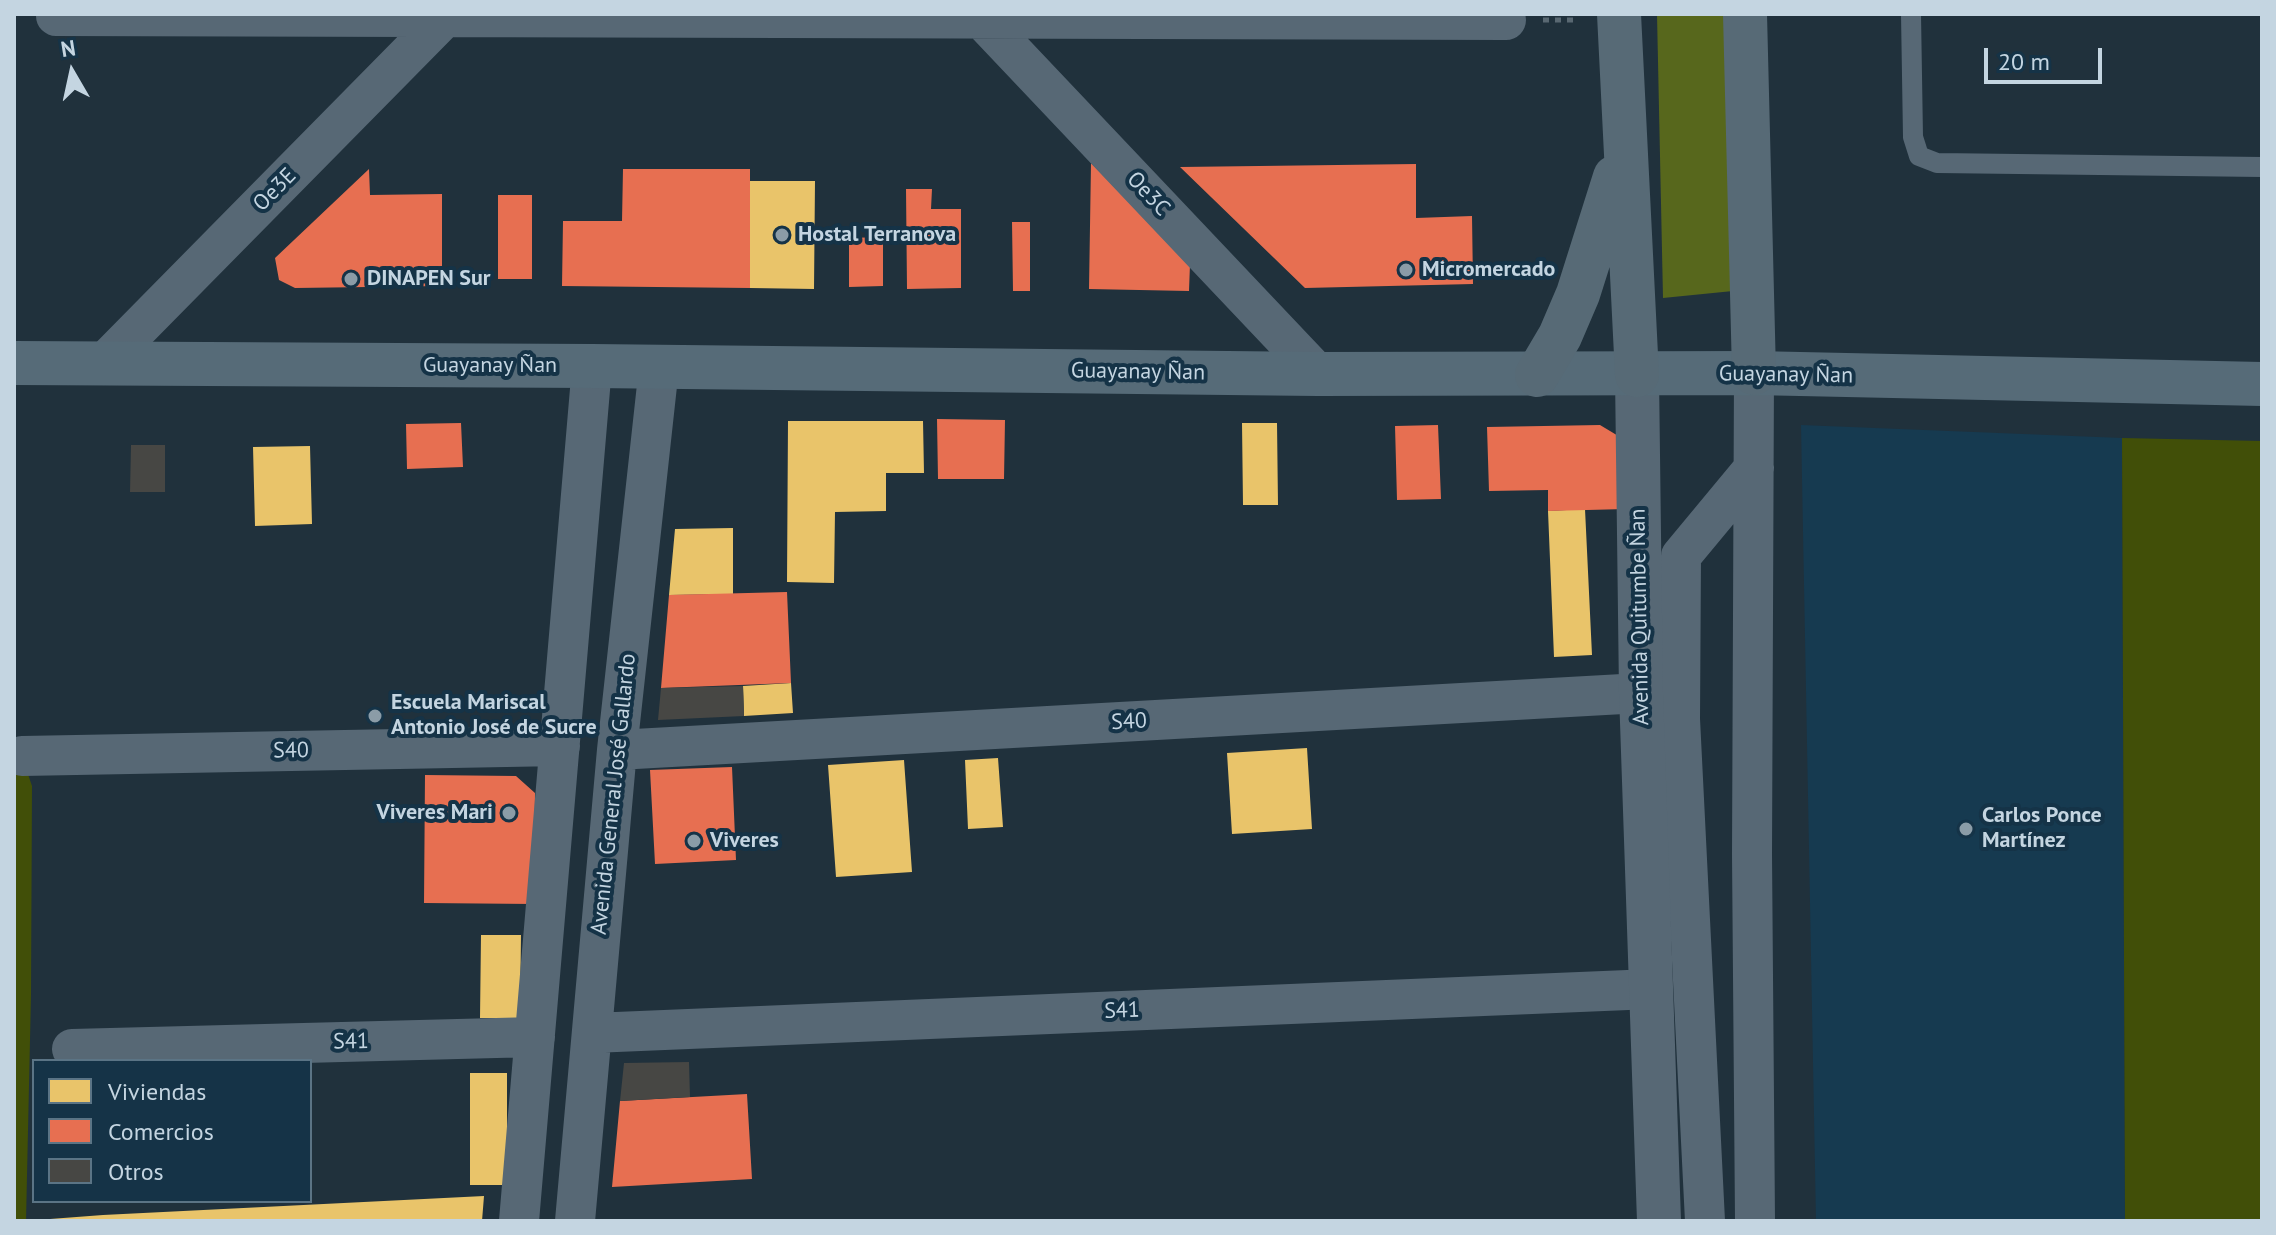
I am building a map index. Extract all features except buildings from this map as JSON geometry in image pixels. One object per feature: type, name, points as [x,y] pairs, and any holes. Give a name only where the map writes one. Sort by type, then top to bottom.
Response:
[{"type":"main road","points":[[1745,14],[1754,373]]},
{"type":"main road","name":"Avenida Quitumbe Ñan","points":[[1620,16],[1637,375]]},
{"type":"main road","points":[[1537,375],[1560,336],[1578,294],[1624,144]]},
{"type":"main road","name":"Guayanay Ñan","points":[[14,363],[1318,374],[1754,373],[2262,384]]},
{"type":"street","points":[[56,15],[1506,20]]},
{"type":"street","name":"Oe3E","points":[[102,365],[447,16]]},
{"type":"street","name":"Oe3C","points":[[980,16],[1318,374]]},
{"type":"street","points":[[519,1221],[592,366]]},
{"type":"street","name":"Avenida General José Gallardo","points":[[575,1221],[617,750],[659,367]]},
{"type":"street","points":[[1754,373],[1752,854],[1755,1221]]},
{"type":"street","name":"Avenida Quitumbe Ñan","points":[[1637,375],[1641,693],[1659,1221]]},
{"type":"street","points":[[1705,1221],[1680,719],[1681,556],[1754,468]]},
{"type":"street","name":"S40","points":[[617,750],[1641,693]]},
{"type":"street","name":"S40","points":[[22,756],[560,746]]},
{"type":"street","name":"S41","points":[[592,1033],[1652,989]]},
{"type":"street","name":"S41","points":[[72,1049],[535,1037]]},
{"type":"lane","points":[[1911,14],[1913,137],[1919,156],[1937,163],[2262,167]]},
{"type":"path","points":[[1506,20],[1620,16]]},
{"type":"shaded area","name":"Carlos Ponce Martínez","points":[[1801,425],[2122,438],[2125,1218],[2262,1221],[1816,1221]]},
{"type":"green space","points":[[1657,14],[1734,14],[1743,290],[1663,298]]},
{"type":"green space","points":[[2122,438],[2262,441],[2262,1219],[2125,1219]]},
{"type":"green space","points":[[14,733],[32,786],[26,1221],[14,1221]]},
{"type":"place","name":"Hostal Terranova","points":[[782,235]]},
{"type":"place","name":"Micromercado","points":[[1406,270]]},
{"type":"place","name":"DINAPEN Sur","points":[[351,279]]},
{"type":"place","name":"Escuela Mariscal Antonio José de Sucre","points":[[375,716]]},
{"type":"place","name":"Viveres Mari","points":[[509,813]]},
{"type":"place","name":"Carlos Ponce Martínez","points":[[1966,829]]},
{"type":"place","name":"Viveres","points":[[694,841]]}]
